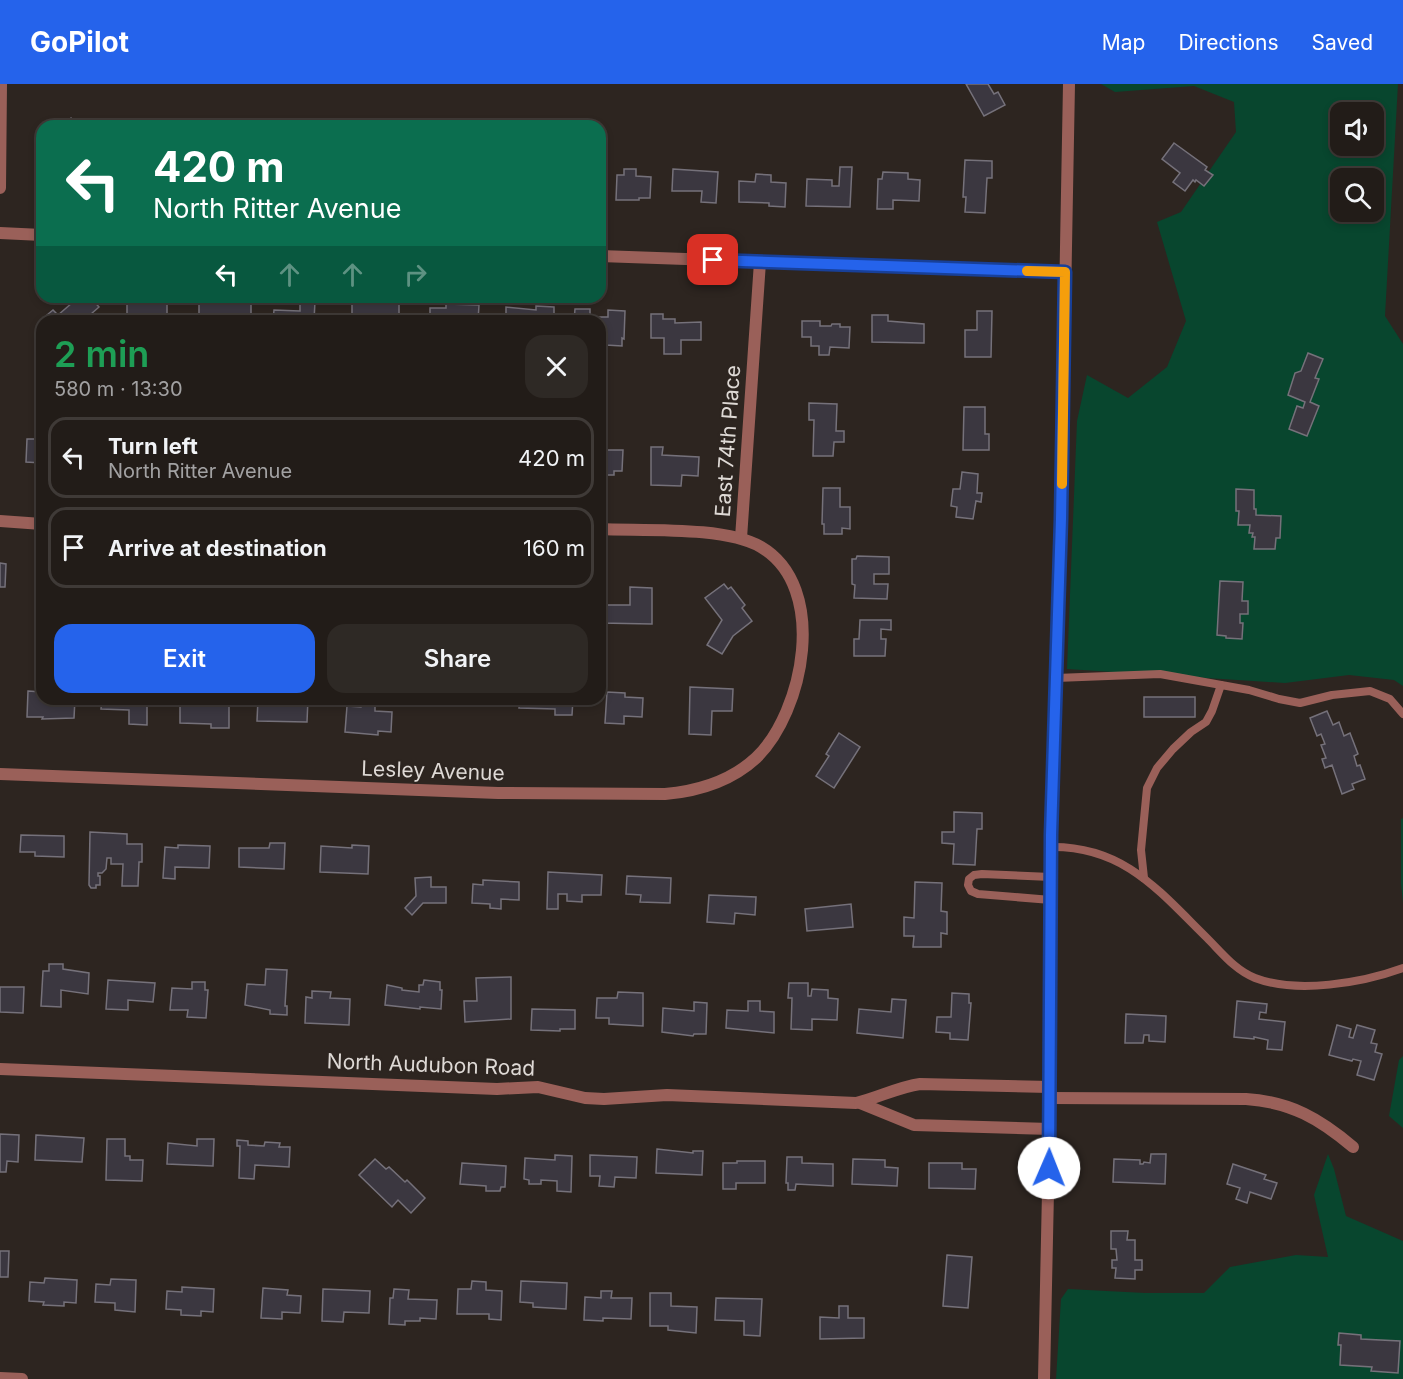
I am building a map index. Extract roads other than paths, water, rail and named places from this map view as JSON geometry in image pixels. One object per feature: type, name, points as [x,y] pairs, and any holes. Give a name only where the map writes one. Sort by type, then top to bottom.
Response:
[{"type":"street","points":[[0,188],[2,84]]},
{"type":"street","points":[[1044,1379],[1050,1129],[1051,847],[1069,84]]},
{"type":"street","points":[[0,233],[36,235]]},
{"type":"street","points":[[606,256],[1065,272]]},
{"type":"street","name":"East 74th Place","points":[[760,262],[741,538],[760,547],[776,560],[796,590],[802,622],[800,669]]},
{"type":"street","points":[[0,521],[36,524]]},
{"type":"street","points":[[606,529],[708,534],[741,538]]},
{"type":"street","name":"Lesley Avenue","points":[[0,774],[498,793],[684,792],[717,783],[735,774],[769,743],[787,714],[800,669]]},
{"type":"street","name":"North Audubon Road","points":[[0,1069],[497,1089],[538,1087],[585,1098],[604,1099],[667,1095],[859,1102],[903,1087],[920,1084],[1050,1092],[1246,1099],[1293,1108],[1318,1120],[1353,1147]]},
{"type":"street","name":"North Audubon Road","points":[[859,1102],[914,1125],[1050,1129]]},
{"type":"street","points":[[0,1378],[22,1379]]},
{"type":"lane","points":[[1056,678],[1160,674],[1249,690],[1300,703],[1332,695],[1370,691],[1390,699],[1403,714]]},
{"type":"lane","points":[[1144,878],[1141,849],[1147,788],[1157,768],[1173,749],[1206,722],[1221,686]]},
{"type":"lane","points":[[1051,847],[1068,847],[1102,855],[1131,868],[1158,889],[1228,961],[1255,978],[1280,983],[1331,984],[1370,978],[1403,968]]},
{"type":"lane","points":[[1051,877],[982,874],[974,875],[969,879],[968,885],[971,891],[978,894],[1051,900]]}]
